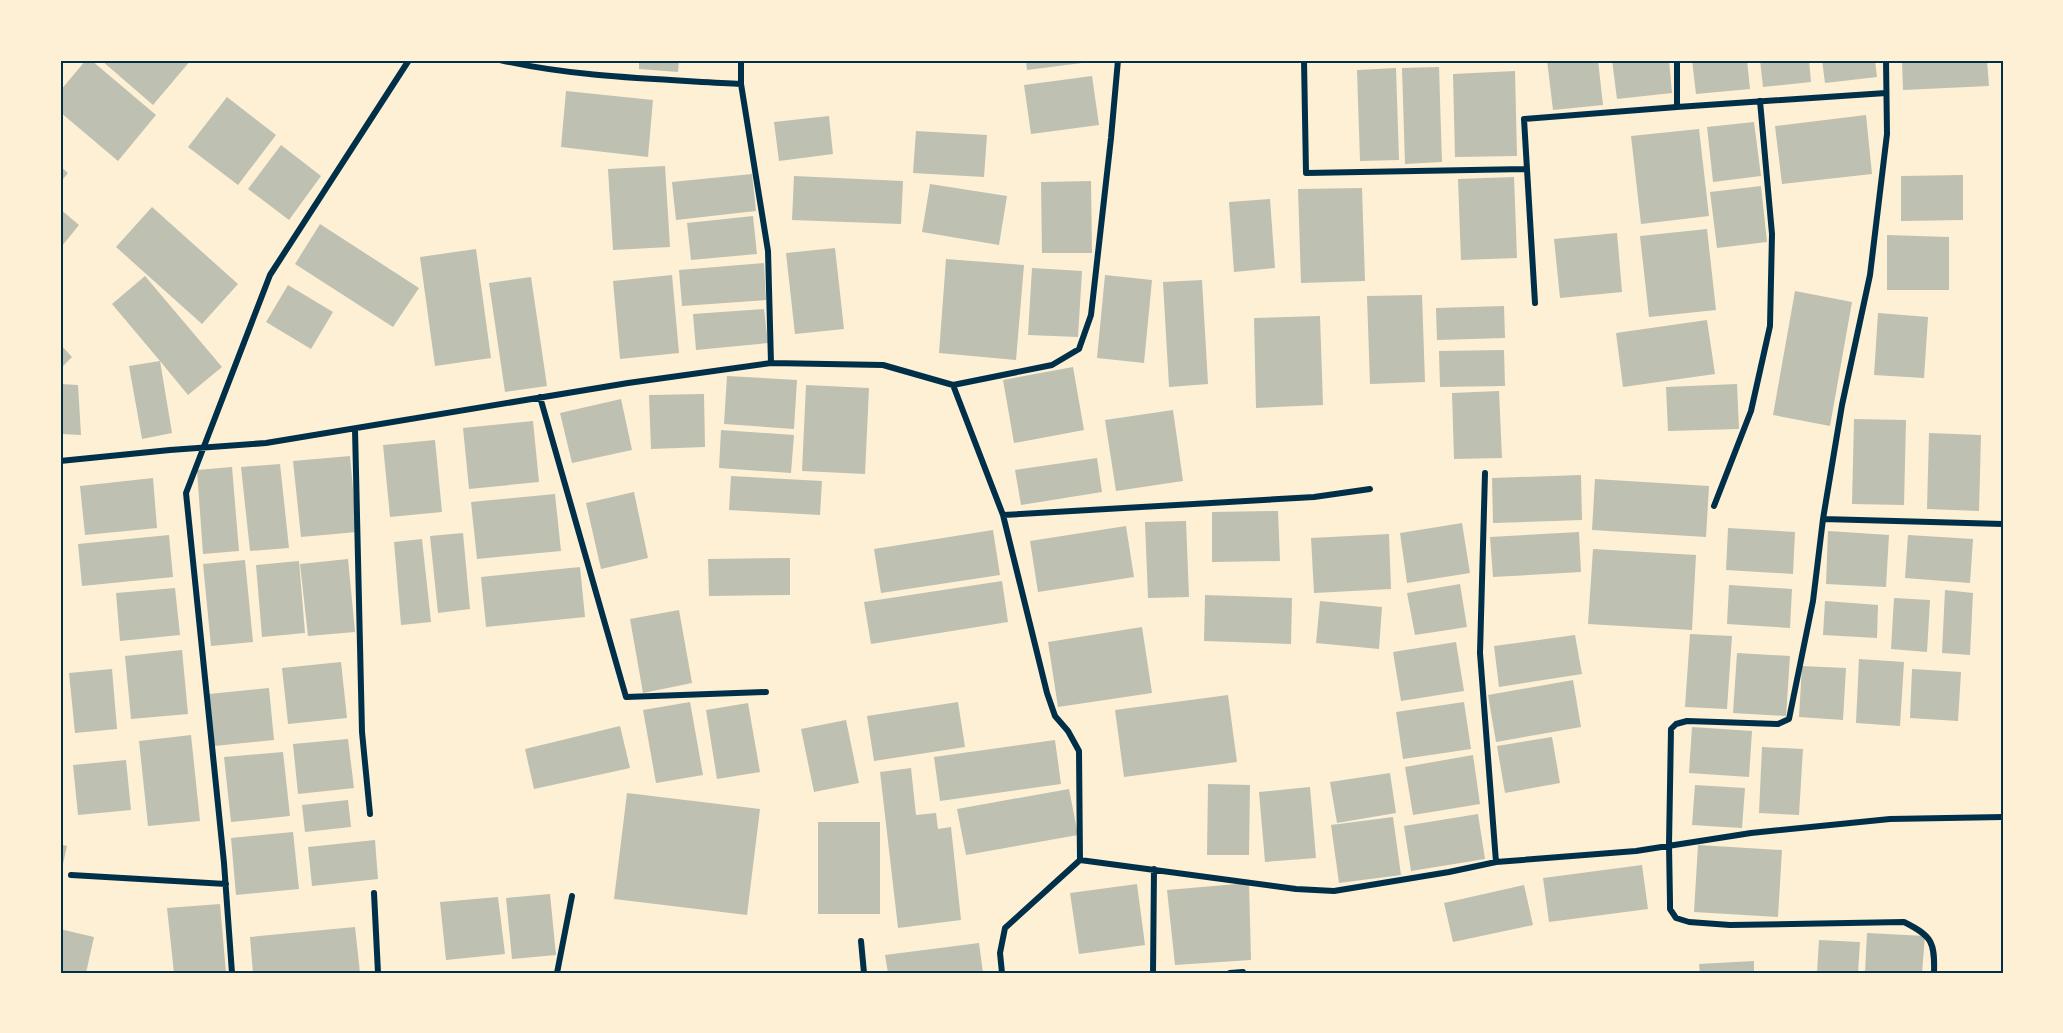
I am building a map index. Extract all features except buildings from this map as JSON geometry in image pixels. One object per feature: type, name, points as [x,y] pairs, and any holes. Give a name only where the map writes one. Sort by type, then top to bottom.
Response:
[{"type":"street","points":[[232,973],[226,884],[186,493],[270,275],[409,60]]},
{"type":"street","points":[[500,60],[533,68],[650,79],[741,84]]},
{"type":"street","points":[[741,60],[741,84],[768,251],[771,363]]},
{"type":"street","points":[[60,461],[266,443],[540,397],[771,363],[883,365],[953,385],[1052,365],[1079,349],[1091,315],[1118,60]]},
{"type":"street","points":[[1304,60],[1306,173],[1526,169]]},
{"type":"street","points":[[1677,60],[1677,107]]},
{"type":"street","points":[[1886,60],[1887,135],[1870,275],[1842,405],[1823,519],[1813,602],[1789,719],[1778,724],[1687,721],[1676,724],[1671,729],[1670,909],[1676,918],[1689,922],[1730,925],[1904,922],[1925,932],[1935,951],[1934,973]]},
{"type":"street","points":[[1535,303],[1524,119],[1886,93]]},
{"type":"street","points":[[1713,506],[1751,411],[1770,326],[1772,234],[1760,101]]},
{"type":"street","points":[[953,385],[1003,515],[1047,693],[1055,716],[1068,731],[1079,751],[1080,860],[1005,928],[1000,953],[1002,973]]},
{"type":"street","points":[[540,397],[626,697],[766,692]]},
{"type":"street","points":[[355,429],[362,732],[370,814]]},
{"type":"street","points":[[1485,473],[1480,653],[1496,862]]},
{"type":"street","points":[[1003,515],[1314,497],[1370,489]]},
{"type":"street","points":[[1823,519],[2003,524]]},
{"type":"street","points":[[1080,860],[1296,889],[1334,891],[1496,862],[1636,851],[1751,833],[1890,819],[2003,817]]},
{"type":"street","points":[[1153,973],[1154,870]]},
{"type":"street","points":[[71,875],[226,884]]},
{"type":"street","points":[[374,893],[378,973]]},
{"type":"street","points":[[557,973],[572,896]]},
{"type":"street","points":[[861,941],[864,973]]},
{"type":"street","points":[[1230,973],[1243,972]]}]
